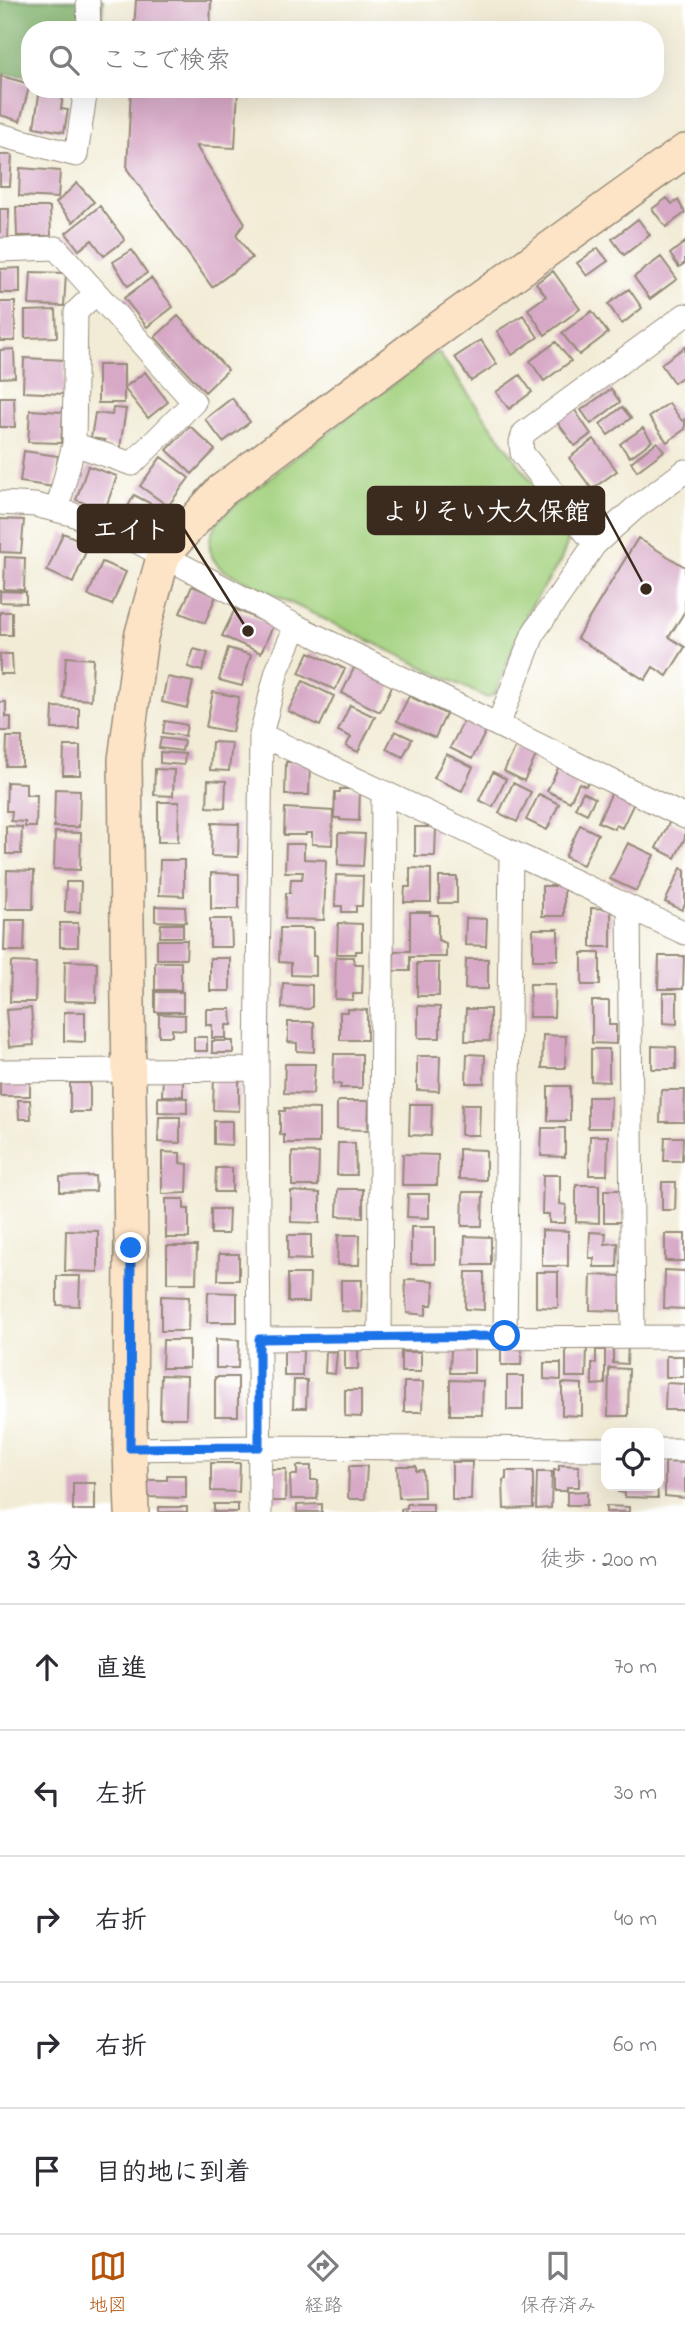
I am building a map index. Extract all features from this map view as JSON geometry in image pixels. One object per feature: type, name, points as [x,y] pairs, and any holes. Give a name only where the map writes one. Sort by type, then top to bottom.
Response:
[{"type":"street","points":[[88,0],[89,21]]},
{"type":"street","points":[[0,135],[76,155],[85,98]]},
{"type":"street","points":[[132,1512],[125,760],[141,637],[164,554],[221,491],[427,337],[685,151]]},
{"type":"street","points":[[0,250],[56,248],[194,402],[132,464],[74,444]]},
{"type":"street","points":[[57,510],[74,444],[76,312],[96,293]]},
{"type":"street","points":[[595,544],[522,453],[524,433],[685,315]]},
{"type":"street","points":[[498,725],[534,632],[595,544],[634,509],[685,471]]},
{"type":"street","points":[[0,503],[35,505],[57,510],[99,525],[164,554],[296,626],[685,817]]},
{"type":"street","points":[[260,1512],[257,1069],[261,735],[277,671],[296,626]]},
{"type":"street","points":[[261,735],[685,933]]},
{"type":"street","points":[[380,1338],[383,792]]},
{"type":"street","points":[[505,1336],[511,852]]},
{"type":"street","points":[[629,907],[633,1337]]},
{"type":"street","points":[[0,1071],[257,1069]]},
{"type":"street","points":[[259,1339],[685,1337]]},
{"type":"street","points":[[130,1448],[601,1449]]},
{"type":"street","points":[[664,1450],[685,1450]]},
{"type":"green space","points":[[0,0],[103,0],[102,21],[21,21],[21,75],[0,74]]},
{"type":"green space","points":[[438,352],[570,535],[561,560],[527,613],[495,694],[487,698],[223,570],[215,562],[210,548],[210,538],[215,526],[232,508],[324,435]]},
{"type":"building","points":[[136,0],[211,0],[210,21],[135,21]]},
{"type":"building","points":[[1,76],[21,82],[21,98],[26,98],[20,121],[0,115]]},
{"type":"building","points":[[39,98],[63,98],[61,109],[68,110],[64,132],[34,127]]},
{"type":"building","points":[[131,98],[238,98],[235,148],[196,146],[245,223],[236,235],[252,258],[212,287],[127,169]]},
{"type":"building","points":[[0,155],[12,155],[10,186],[0,186]]},
{"type":"building","points":[[20,168],[60,171],[58,198],[19,196]]},
{"type":"building","points":[[77,183],[94,202],[73,222],[56,203]]},
{"type":"building","points":[[667,198],[672,204],[678,200],[685,213],[666,227],[652,209]]},
{"type":"building","points":[[100,206],[125,240],[104,256],[92,240],[79,250],[66,233]]},
{"type":"building","points":[[16,207],[50,207],[51,236],[17,236]]},
{"type":"building","points":[[0,209],[9,209],[8,243],[0,243]]},
{"type":"building","points":[[638,219],[650,235],[624,255],[612,239]]},
{"type":"building","points":[[685,242],[685,263],[679,267],[670,254]]},
{"type":"building","points":[[598,248],[608,261],[587,276],[577,263]]},
{"type":"building","points":[[132,250],[147,273],[128,286],[113,262]]},
{"type":"building","points":[[661,257],[677,279],[650,299],[634,277]]},
{"type":"building","points":[[20,268],[20,293],[0,293],[0,269]]},
{"type":"building","points":[[553,271],[580,309],[545,335],[528,309],[546,296],[536,283]]},
{"type":"building","points":[[31,272],[66,273],[64,306],[29,305]]},
{"type":"building","points":[[151,278],[173,307],[147,327],[124,298]]},
{"type":"building","points":[[629,289],[642,308],[622,324],[608,304]]},
{"type":"building","points":[[0,302],[15,302],[15,341],[0,341]]},
{"type":"building","points":[[56,310],[57,337],[25,338],[25,311]]},
{"type":"building","points":[[592,311],[608,333],[579,355],[562,333]]},
{"type":"building","points":[[523,315],[538,337],[512,355],[497,331]]},
{"type":"building","points":[[178,316],[228,370],[205,392],[155,337]]},
{"type":"building","points":[[481,340],[497,364],[471,381],[455,357]]},
{"type":"building","points":[[556,342],[571,361],[544,381],[530,361]]},
{"type":"building","points":[[685,347],[685,375],[674,383],[661,364]]},
{"type":"building","points":[[14,349],[15,377],[0,378],[0,350]]},
{"type":"building","points":[[24,358],[65,360],[64,394],[23,392]]},
{"type":"building","points":[[98,365],[124,365],[124,403],[98,403]]},
{"type":"building","points":[[145,372],[168,402],[148,418],[124,388]]},
{"type":"building","points":[[520,375],[532,392],[509,409],[496,392]]},
{"type":"building","points":[[611,389],[620,402],[591,424],[581,410]]},
{"type":"building","points":[[0,397],[14,397],[15,427],[0,427]]},
{"type":"building","points":[[232,398],[250,422],[223,442],[205,419]]},
{"type":"building","points":[[669,403],[682,421],[685,419],[685,429],[667,442],[649,417]]},
{"type":"building","points":[[622,407],[631,418],[608,435],[600,424]]},
{"type":"building","points":[[113,408],[126,409],[120,448],[104,445],[105,440],[91,438],[95,413],[112,415]]},
{"type":"building","points":[[574,409],[591,434],[575,446],[557,422]]},
{"type":"building","points":[[30,410],[63,412],[61,443],[28,442]]},
{"type":"building","points":[[190,426],[215,450],[192,474],[167,450]]},
{"type":"building","points":[[643,428],[652,441],[630,457],[620,444]]},
{"type":"building","points":[[594,439],[617,471],[592,489],[569,458]]},
{"type":"building","points":[[657,442],[664,451],[637,471],[631,462]]},
{"type":"building","points":[[24,451],[58,456],[54,487],[20,482]]},
{"type":"building","points":[[161,457],[189,478],[168,506],[140,486]]},
{"type":"building","points":[[88,466],[117,476],[105,510],[76,500]]},
{"type":"building","points":[[134,495],[165,511],[159,523],[143,515],[137,527],[121,520]]},
{"type":"building","points":[[0,519],[24,520],[21,553],[0,552]]},
{"type":"building","points":[[63,533],[89,544],[73,583],[47,571]]},
{"type":"building","points":[[638,538],[685,567],[685,611],[669,637],[685,647],[667,676],[653,667],[645,680],[577,638]]},
{"type":"building","points":[[5,557],[25,558],[24,590],[4,589]]},
{"type":"building","points":[[102,562],[126,572],[112,605],[88,595]]},
{"type":"building","points":[[192,586],[216,596],[205,623],[180,613]]},
{"type":"building","points":[[0,591],[26,592],[26,603],[0,602]]},
{"type":"building","points":[[235,609],[273,626],[261,653],[222,636]]},
{"type":"building","points":[[0,612],[12,612],[12,635],[0,635]]},
{"type":"building","points":[[228,648],[251,655],[242,686],[219,680]]},
{"type":"building","points":[[194,649],[208,653],[202,671],[188,667]]},
{"type":"building","points":[[309,652],[345,669],[335,690],[299,673]]},
{"type":"building","points":[[0,654],[12,654],[13,674],[0,674]]},
{"type":"building","points":[[66,657],[93,659],[91,700],[63,698]]},
{"type":"building","points":[[355,666],[393,684],[380,712],[342,693]]},
{"type":"building","points":[[167,677],[193,682],[187,708],[162,702]]},
{"type":"building","points":[[303,681],[334,696],[320,726],[288,711]]},
{"type":"building","points":[[213,692],[239,697],[232,732],[206,727]]},
{"type":"building","points":[[409,696],[446,714],[435,738],[397,721]]},
{"type":"building","points":[[0,702],[6,702],[6,717],[11,717],[11,731],[0,731]]},
{"type":"building","points":[[350,705],[375,717],[358,752],[346,746],[351,737],[338,731]]},
{"type":"building","points":[[53,707],[79,708],[79,729],[52,729]]},
{"type":"building","points":[[464,720],[486,731],[472,759],[450,748]]},
{"type":"building","points":[[165,721],[187,725],[185,736],[163,733]]},
{"type":"building","points":[[395,731],[412,739],[403,757],[386,749]]},
{"type":"building","points":[[7,737],[22,737],[22,766],[6,766]]},
{"type":"building","points":[[161,738],[184,741],[182,751],[159,748]]},
{"type":"building","points":[[212,742],[232,743],[229,771],[210,770]]},
{"type":"building","points":[[64,746],[80,746],[80,775],[63,775]]},
{"type":"building","points":[[516,746],[536,756],[524,781],[504,771]]},
{"type":"building","points":[[160,752],[185,754],[184,765],[160,763]]},
{"type":"building","points":[[446,754],[473,767],[462,791],[434,778]]},
{"type":"building","points":[[286,762],[310,762],[309,795],[285,795]]},
{"type":"building","points":[[561,762],[590,776],[586,786],[579,783],[570,802],[547,791]]},
{"type":"building","points":[[155,769],[174,770],[173,796],[154,795]]},
{"type":"building","points":[[493,772],[506,779],[493,807],[479,800]]},
{"type":"building","points":[[208,780],[226,781],[225,808],[207,807]]},
{"type":"building","points":[[7,782],[26,783],[26,795],[37,795],[36,827],[25,827],[25,822],[11,821],[12,811],[6,811]]},
{"type":"building","points":[[513,783],[531,792],[517,822],[499,813]]},
{"type":"building","points":[[55,789],[80,790],[79,827],[54,827]]},
{"type":"building","points":[[340,789],[360,789],[359,821],[334,818],[335,792],[340,792]]},
{"type":"building","points":[[583,792],[595,798],[587,814],[575,808]]},
{"type":"building","points":[[612,792],[634,803],[622,828],[616,825],[614,829],[598,822]]},
{"type":"building","points":[[539,794],[559,804],[547,830],[526,820]]},
{"type":"building","points":[[158,802],[179,802],[178,842],[158,842]]},
{"type":"building","points":[[285,808],[333,811],[332,845],[312,844],[312,833],[284,835]]},
{"type":"building","points":[[670,821],[685,829],[685,838],[675,858],[656,848]]},
{"type":"building","points":[[212,823],[239,824],[238,857],[211,856]]},
{"type":"building","points":[[580,825],[598,834],[583,865],[565,857]]},
{"type":"building","points":[[6,826],[22,827],[21,854],[6,854]]},
{"type":"building","points":[[415,827],[436,827],[435,856],[415,856]]},
{"type":"building","points":[[55,832],[81,833],[80,870],[54,869]]},
{"type":"building","points":[[340,833],[365,834],[363,866],[338,865]]},
{"type":"building","points":[[628,843],[654,855],[636,891],[610,879]]},
{"type":"building","points":[[286,844],[304,844],[304,859],[326,860],[324,920],[285,919],[286,893],[290,893],[291,879],[302,879],[303,872],[285,872]]},
{"type":"building","points":[[160,860],[184,860],[184,896],[159,895]]},
{"type":"building","points":[[410,868],[431,869],[431,902],[404,902],[405,887],[410,887]]},
{"type":"building","points":[[681,868],[685,870],[685,904],[682,910],[665,902]]},
{"type":"building","points":[[7,870],[34,871],[33,909],[6,909]]},
{"type":"building","points":[[211,873],[239,874],[239,909],[211,909]]},
{"type":"building","points":[[336,875],[363,876],[362,906],[356,906],[356,912],[342,912],[342,906],[335,906]]},
{"type":"building","points":[[439,877],[457,877],[457,903],[439,903]]},
{"type":"building","points":[[66,882],[81,882],[80,912],[65,912]]},
{"type":"building","points":[[542,886],[564,886],[564,916],[542,916]]},
{"type":"building","points":[[155,906],[185,907],[186,922],[155,921]]},
{"type":"building","points":[[591,908],[611,909],[611,947],[591,947]]},
{"type":"building","points":[[410,912],[430,912],[430,915],[438,915],[438,940],[446,943],[446,957],[410,957],[410,971],[393,971],[394,951],[410,951]]},
{"type":"building","points":[[466,918],[487,919],[486,946],[465,945]]},
{"type":"building","points":[[210,919],[231,919],[232,947],[210,947]]},
{"type":"building","points":[[5,920],[25,920],[24,951],[4,951]]},
{"type":"building","points":[[60,923],[78,923],[78,947],[60,947]]},
{"type":"building","points":[[338,923],[362,924],[362,951],[356,951],[356,954],[337,954]]},
{"type":"building","points":[[161,924],[183,924],[183,937],[160,937]]},
{"type":"building","points":[[280,928],[313,928],[316,976],[291,975],[291,963],[279,962]]},
{"type":"building","points":[[533,929],[558,929],[558,960],[533,960]]},
{"type":"building","points":[[157,940],[187,940],[186,959],[157,959]]},
{"type":"building","points":[[582,953],[600,953],[600,985],[582,985]]},
{"type":"building","points":[[659,956],[684,956],[683,989],[658,989]]},
{"type":"building","points":[[336,957],[354,957],[354,964],[363,964],[362,994],[353,994],[353,1000],[335,999]]},
{"type":"building","points":[[210,958],[230,958],[230,991],[210,991]]},
{"type":"building","points":[[466,959],[488,959],[488,989],[465,989]]},
{"type":"building","points":[[65,961],[97,962],[96,1002],[64,1001]]},
{"type":"building","points":[[11,962],[36,963],[35,1002],[10,1002]]},
{"type":"building","points":[[155,962],[181,962],[181,990],[155,990]]},
{"type":"building","points":[[417,963],[439,963],[439,996],[417,996]]},
{"type":"building","points":[[283,983],[312,985],[312,1007],[282,1008]]},
{"type":"building","points":[[530,984],[555,984],[554,1017],[529,1017]]},
{"type":"building","points":[[155,992],[183,992],[183,1012],[155,1012]]},
{"type":"building","points":[[663,993],[677,993],[677,1024],[663,1023]]},
{"type":"building","points":[[592,1001],[609,1001],[609,1025],[616,1025],[616,1044],[592,1043]]},
{"type":"building","points":[[418,1006],[440,1007],[440,1038],[418,1038]]},
{"type":"building","points":[[31,1008],[34,1045],[9,1047],[6,1010]]},
{"type":"building","points":[[206,1009],[231,1009],[232,1025],[226,1025],[226,1038],[212,1038],[212,1025],[206,1025]]},
{"type":"building","points":[[347,1009],[367,1010],[367,1040],[340,1040],[340,1012],[347,1012]]},
{"type":"building","points":[[466,1009],[490,1009],[490,1041],[465,1041]]},
{"type":"building","points":[[64,1012],[85,1012],[85,1042],[64,1041]]},
{"type":"building","points":[[159,1014],[185,1015],[185,1030],[172,1029],[172,1036],[159,1036]]},
{"type":"building","points":[[288,1022],[314,1022],[314,1052],[297,1051],[297,1043],[288,1042]]},
{"type":"building","points":[[543,1035],[566,1036],[565,1068],[542,1068]]},
{"type":"building","points":[[194,1037],[207,1037],[207,1051],[194,1051]]},
{"type":"building","points":[[212,1041],[233,1041],[233,1053],[212,1053]]},
{"type":"building","points":[[652,1046],[676,1047],[676,1069],[652,1069]]},
{"type":"building","points":[[591,1049],[609,1049],[609,1082],[591,1081]]},
{"type":"building","points":[[334,1054],[362,1054],[362,1088],[340,1088],[341,1084],[333,1084]]},
{"type":"building","points":[[467,1054],[485,1055],[484,1083],[466,1083]]},
{"type":"building","points":[[417,1056],[440,1056],[439,1091],[417,1090]]},
{"type":"building","points":[[285,1064],[315,1064],[313,1094],[284,1093]]},
{"type":"building","points":[[214,1075],[239,1076],[239,1111],[213,1110]]},
{"type":"building","points":[[0,1076],[30,1077],[30,1096],[0,1096]]},
{"type":"building","points":[[163,1077],[183,1077],[183,1096],[162,1096]]},
{"type":"building","points":[[70,1083],[90,1083],[90,1112],[70,1112]]},
{"type":"building","points":[[548,1086],[570,1086],[570,1121],[548,1121]]},
{"type":"building","points":[[661,1090],[685,1090],[684,1122],[660,1122]]},
{"type":"building","points":[[158,1097],[187,1098],[187,1113],[158,1112]]},
{"type":"building","points":[[588,1097],[611,1097],[610,1128],[588,1128]]},
{"type":"building","points":[[18,1100],[30,1100],[31,1119],[19,1119]]},
{"type":"building","points":[[369,1101],[368,1130],[337,1129],[337,1102]]},
{"type":"building","points":[[410,1104],[432,1104],[431,1136],[409,1135]]},
{"type":"building","points":[[462,1104],[480,1104],[479,1135],[461,1135]]},
{"type":"building","points":[[285,1108],[319,1109],[319,1143],[284,1143],[284,1135],[280,1135],[280,1111],[285,1111]]},
{"type":"building","points":[[159,1117],[180,1117],[180,1143],[158,1142]]},
{"type":"building","points":[[214,1121],[232,1121],[232,1145],[214,1144]]},
{"type":"building","points":[[542,1128],[565,1128],[565,1157],[541,1156]]},
{"type":"building","points":[[590,1136],[608,1136],[607,1175],[589,1175]]},
{"type":"building","points":[[665,1137],[683,1137],[682,1161],[664,1161]]},
{"type":"building","points":[[338,1143],[355,1143],[356,1175],[337,1175]]},
{"type":"building","points":[[459,1149],[486,1150],[486,1180],[459,1179]]},
{"type":"building","points":[[162,1152],[180,1153],[180,1163],[188,1164],[187,1193],[162,1194]]},
{"type":"building","points":[[292,1152],[319,1153],[318,1186],[292,1186]]},
{"type":"building","points":[[403,1154],[438,1155],[437,1185],[402,1185]]},
{"type":"building","points":[[216,1168],[232,1168],[232,1192],[215,1192]]},
{"type":"building","points":[[543,1175],[560,1175],[560,1204],[566,1205],[565,1223],[549,1223],[549,1214],[542,1214]]},
{"type":"building","points":[[95,1176],[96,1191],[60,1192],[60,1177]]},
{"type":"building","points":[[662,1182],[676,1182],[675,1210],[662,1210]]},
{"type":"building","points":[[576,1185],[599,1185],[599,1223],[576,1222]]},
{"type":"building","points":[[338,1189],[363,1189],[363,1217],[337,1216]]},
{"type":"building","points":[[604,1190],[622,1190],[621,1222],[604,1222]]},
{"type":"building","points":[[291,1191],[320,1193],[320,1223],[291,1222]]},
{"type":"building","points":[[463,1192],[483,1192],[482,1226],[462,1226]]},
{"type":"building","points":[[408,1194],[429,1194],[429,1218],[407,1217]]},
{"type":"building","points":[[166,1199],[184,1199],[184,1209],[189,1209],[189,1238],[166,1238]]},
{"type":"building","points":[[211,1209],[229,1209],[228,1234],[211,1234]]},
{"type":"building","points":[[411,1227],[435,1227],[435,1264],[411,1264]]},
{"type":"building","points":[[66,1230],[98,1231],[98,1272],[65,1271]]},
{"type":"building","points":[[542,1230],[568,1231],[568,1266],[542,1266]]},
{"type":"building","points":[[590,1232],[606,1233],[605,1244],[618,1243],[617,1267],[594,1267],[594,1258],[589,1258]]},
{"type":"building","points":[[665,1234],[685,1234],[685,1261],[665,1261]]},
{"type":"building","points":[[288,1235],[311,1235],[311,1260],[288,1259]]},
{"type":"building","points":[[338,1235],[360,1235],[359,1265],[337,1265]]},
{"type":"building","points":[[465,1236],[491,1237],[491,1265],[464,1265]]},
{"type":"building","points":[[167,1246],[197,1246],[196,1283],[167,1283]]},
{"type":"building","points":[[219,1254],[239,1254],[239,1280],[218,1280]]},
{"type":"building","points":[[665,1270],[685,1271],[685,1309],[664,1308]]},
{"type":"building","points":[[466,1272],[484,1272],[484,1310],[465,1309]]},
{"type":"building","points":[[536,1272],[558,1272],[558,1308],[536,1307]]},
{"type":"building","points":[[288,1274],[310,1274],[309,1302],[288,1302]]},
{"type":"building","points":[[591,1275],[621,1276],[620,1311],[590,1310]]},
{"type":"building","points":[[57,1276],[80,1276],[79,1306],[57,1305]]},
{"type":"building","points":[[341,1280],[362,1280],[361,1312],[341,1311]]},
{"type":"building","points":[[405,1281],[434,1281],[432,1305],[426,1305],[426,1315],[407,1313]]},
{"type":"building","points":[[208,1292],[237,1293],[237,1322],[207,1322]]},
{"type":"building","points":[[161,1296],[189,1297],[188,1331],[161,1331]]},
{"type":"building","points":[[216,1339],[239,1340],[238,1368],[216,1368]]},
{"type":"building","points":[[163,1340],[189,1340],[189,1368],[162,1368]]},
{"type":"building","points":[[501,1343],[522,1343],[521,1365],[501,1365]]},
{"type":"building","points":[[345,1345],[358,1345],[358,1369],[345,1369]]},
{"type":"building","points":[[613,1345],[628,1345],[627,1364],[613,1363]]},
{"type":"building","points":[[451,1348],[474,1349],[474,1373],[450,1373]]},
{"type":"building","points":[[566,1348],[587,1348],[586,1377],[566,1377]]},
{"type":"building","points":[[284,1350],[303,1351],[302,1376],[284,1376]]},
{"type":"building","points":[[596,1350],[605,1350],[605,1384],[592,1385],[592,1363],[596,1363]]},
{"type":"building","points":[[326,1351],[337,1352],[335,1374],[325,1373]]},
{"type":"building","points":[[401,1352],[421,1352],[421,1372],[401,1372]]},
{"type":"building","points":[[666,1356],[683,1356],[683,1377],[666,1377]]},
{"type":"building","points":[[544,1363],[561,1363],[561,1380],[544,1379]]},
{"type":"building","points":[[609,1368],[629,1369],[628,1416],[608,1416]]},
{"type":"building","points":[[161,1375],[187,1376],[186,1418],[160,1418]]},
{"type":"building","points":[[507,1376],[523,1376],[523,1410],[507,1410]]},
{"type":"building","points":[[215,1377],[238,1377],[238,1416],[215,1416]]},
{"type":"building","points":[[294,1380],[307,1380],[306,1408],[293,1408]]},
{"type":"building","points":[[450,1380],[483,1381],[482,1415],[450,1415]]},
{"type":"building","points":[[404,1382],[423,1382],[422,1412],[404,1412]]},
{"type":"building","points":[[562,1383],[582,1384],[582,1416],[562,1415]]},
{"type":"building","points":[[666,1383],[685,1384],[685,1410],[665,1410]]},
{"type":"building","points":[[345,1390],[361,1390],[361,1417],[345,1416]]},
{"type":"building","points":[[452,1462],[472,1462],[471,1500],[452,1500]]},
{"type":"building","points":[[665,1462],[685,1463],[685,1498],[665,1496]]},
{"type":"building","points":[[211,1463],[240,1463],[239,1492],[211,1491]]},
{"type":"building","points":[[559,1465],[579,1466],[579,1487],[554,1491],[554,1470],[559,1470]]},
{"type":"building","points":[[297,1466],[311,1466],[311,1480],[318,1480],[317,1499],[291,1499],[290,1475],[297,1475]]},
{"type":"building","points":[[349,1466],[367,1466],[365,1499],[348,1497]]},
{"type":"building","points":[[397,1466],[416,1466],[416,1471],[423,1470],[424,1497],[399,1498]]},
{"type":"building","points":[[270,1469],[286,1469],[285,1501],[270,1501]]},
{"type":"building","points":[[506,1471],[533,1471],[533,1508],[504,1509],[503,1480],[506,1479]]},
{"type":"building","points":[[537,1472],[552,1472],[551,1508],[536,1509]]},
{"type":"building","points":[[167,1475],[186,1475],[186,1498],[147,1497],[147,1480],[167,1480]]},
{"type":"building","points":[[73,1483],[95,1483],[95,1510],[73,1510]]},
{"type":"building","points":[[587,1491],[587,1505],[567,1505],[567,1492]]},
{"type":"building","points":[[657,1491],[658,1498],[625,1497],[625,1493],[618,1492]]},
{"type":"building","points":[[214,1504],[238,1504],[238,1512],[214,1512]]},
{"type":"building","points":[[322,1504],[322,1512],[297,1512],[297,1505]]},
{"type":"building","points":[[407,1504],[433,1504],[433,1512],[401,1512],[401,1509],[407,1508]]},
{"type":"building","points":[[606,1506],[629,1507],[629,1512],[606,1512]]},
{"type":"building","points":[[159,1507],[187,1507],[187,1512],[159,1512]]},
{"type":"place","name":"よりそい大久保館","points":[[646,589]]},
{"type":"place","name":"エイト","points":[[248,631]]},
{"type":"route","points":[[131,1248],[130,1448],[259,1447],[259,1339],[505,1336]]}]
